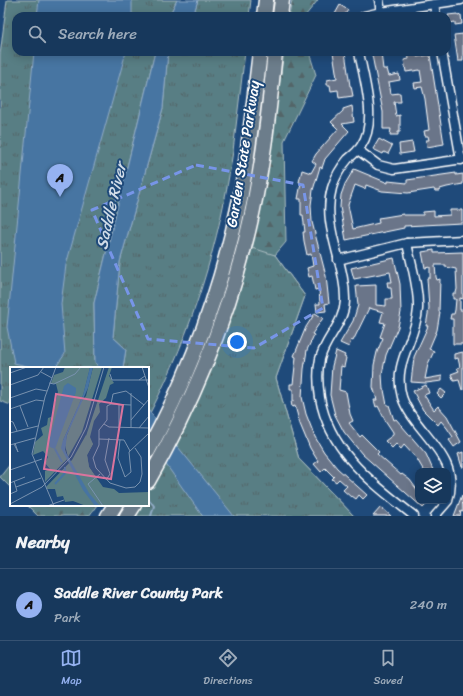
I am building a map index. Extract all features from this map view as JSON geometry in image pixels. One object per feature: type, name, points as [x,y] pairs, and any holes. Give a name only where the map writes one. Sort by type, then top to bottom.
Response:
[{"type":"highway","points":[[264,12],[266,0]]},
{"type":"highway","points":[[280,12],[282,0]]},
{"type":"highway","name":"Garden State Parkway","points":[[149,449],[170,410],[203,330],[232,233],[245,166],[259,56]]},
{"type":"highway","name":"Garden State Parkway","points":[[149,480],[179,423],[216,338],[243,253],[260,173],[275,56]]},
{"type":"highway","points":[[108,516],[114,506]]},
{"type":"highway","points":[[127,516],[133,506]]},
{"type":"street","points":[[379,0],[381,12],[461,0]]},
{"type":"street","points":[[434,4],[435,12]]},
{"type":"street","points":[[360,56],[370,123],[366,139],[341,168],[336,178],[330,200],[330,221],[344,294],[343,311],[337,326],[324,348],[318,366],[319,390],[325,419],[332,434],[348,459],[365,476],[414,516]]},
{"type":"street","points":[[358,150],[378,166],[394,169],[462,159],[443,56]]},
{"type":"street","points":[[338,260],[407,243],[463,240]]},
{"type":"street","points":[[407,243],[418,309],[413,329],[402,356],[400,385],[405,405],[410,415],[445,459],[447,468]]},
{"type":"street","points":[[435,516],[445,504]]},
{"type":"highlighted area","points":[[196,165],[303,185],[323,308],[254,348],[148,339],[92,210]]},
{"type":"green space","points":[[7,0],[177,0],[171,12],[12,12],[12,56],[154,56],[94,303],[95,362],[98,367],[10,367],[10,405],[0,401],[0,55]]},
{"type":"green space","points":[[198,0],[251,0],[250,12],[194,12]]},
{"type":"green space","points":[[292,0],[318,0],[308,12],[290,12]]},
{"type":"green space","points":[[168,56],[245,56],[233,151],[212,252],[179,351],[150,413],[149,367],[123,367],[126,349],[113,337],[120,262],[163,108]]},
{"type":"green space","points":[[283,56],[310,56],[316,75],[284,141],[286,242],[275,255],[305,296],[276,378],[299,459],[352,514],[349,516],[211,366],[264,192]]},
{"type":"green space","points":[[249,247],[275,255],[305,296],[276,378],[299,459],[354,516],[129,516],[136,506],[149,506],[149,488]]},
{"type":"green space","points":[[10,464],[10,487],[0,477]]},
{"type":"green space","points":[[28,506],[96,506],[89,516],[38,516]]},
{"type":"water","points":[[39,0],[132,0],[132,12],[38,12]]},
{"type":"water","points":[[177,0],[198,0],[194,12],[171,12]]},
{"type":"water","points":[[34,56],[125,56],[66,265],[61,304],[65,354],[56,367],[31,367],[14,363],[7,327]]},
{"type":"water","name":"Saddle River","points":[[154,56],[168,56],[163,108],[120,262],[113,337],[126,349],[123,367],[98,367],[95,362],[94,303]]},
{"type":"water","points":[[149,411],[234,516],[203,516],[149,440]]},
{"type":"building","points":[[340,5],[348,10],[347,12],[336,12]]},
{"type":"building","points":[[451,15],[461,15],[462,24],[455,25],[455,22],[451,23]]},
{"type":"building","points":[[463,34],[463,61],[458,61],[454,35]]},
{"type":"building","points":[[334,56],[346,56],[353,96],[339,98],[338,90],[331,91],[330,85],[327,85],[327,80],[337,78]]},
{"type":"building","points":[[372,56],[381,56],[383,69],[387,69],[389,76],[399,74],[400,80],[389,82],[391,94],[400,93],[401,102],[394,102],[396,116],[400,115],[400,132],[398,132],[398,135],[390,135],[391,129],[383,129],[383,112]]},
{"type":"building","points":[[409,56],[430,56],[444,144],[427,147],[426,140],[429,140],[428,136],[425,136],[424,131],[429,130],[425,99],[422,87],[415,88],[414,83],[422,82],[420,70],[406,72],[404,60],[409,59]]},
{"type":"building","points":[[352,106],[354,122],[342,124],[349,131],[325,159],[322,168],[320,167],[313,190],[311,205],[312,222],[326,276],[329,303],[325,304],[326,311],[317,312],[316,304],[320,304],[319,289],[315,290],[312,276],[309,277],[307,268],[313,266],[311,254],[307,255],[304,241],[303,232],[305,232],[303,215],[301,215],[301,199],[298,199],[301,183],[299,182],[302,170],[311,173],[316,164],[312,161],[316,154],[338,129],[331,122],[343,111],[343,109]]},
{"type":"building","points":[[379,139],[392,146],[388,154],[384,152],[383,154],[373,149]]},
{"type":"building","points":[[412,142],[414,152],[400,154],[399,144]]},
{"type":"building","points":[[354,169],[388,183],[388,181],[407,183],[407,180],[456,173],[456,175],[463,174],[463,184],[440,189],[440,191],[435,191],[434,189],[408,193],[382,191],[366,185],[365,189],[355,185],[348,205],[353,229],[379,223],[378,218],[403,214],[423,215],[423,212],[434,211],[434,216],[450,215],[450,210],[462,210],[462,223],[404,226],[404,228],[346,240],[340,207],[341,195],[345,184]]},
{"type":"building","points":[[434,250],[434,253],[463,252],[463,299],[460,298],[460,310],[463,310],[463,344],[453,344],[453,319],[450,319],[451,314],[454,314],[455,310],[456,299],[453,299],[453,293],[456,293],[457,289],[456,269],[446,267],[446,265],[435,265],[437,280],[440,279],[440,312],[437,330],[429,349],[434,351],[428,364],[425,379],[442,376],[442,381],[426,383],[411,382],[414,357],[428,326],[426,326],[429,308],[427,278],[430,278],[430,267],[425,268],[422,252]]},
{"type":"building","points":[[394,258],[400,284],[401,312],[398,327],[386,355],[382,374],[383,390],[387,405],[389,405],[394,420],[396,419],[426,454],[432,468],[422,468],[417,459],[404,445],[401,449],[396,444],[392,448],[385,441],[393,435],[393,432],[378,406],[376,407],[374,400],[377,400],[373,387],[374,365],[377,352],[383,338],[380,337],[385,323],[380,322],[383,312],[369,308],[353,341],[351,340],[349,347],[340,343],[353,321],[358,305],[356,286],[376,285],[376,305],[386,306],[386,299],[392,299],[391,288],[388,288],[387,282],[392,282],[390,272],[354,279],[351,268]]},
{"type":"building","points":[[315,313],[323,318],[312,334],[314,335],[307,350],[302,397],[306,414],[315,437],[324,452],[337,468],[367,495],[363,499],[359,495],[356,499],[352,496],[351,497],[343,490],[347,486],[339,479],[336,482],[332,479],[334,477],[325,468],[321,472],[314,464],[318,461],[310,448],[300,424],[295,406],[292,407],[291,401],[293,401],[293,389],[290,389],[290,384],[293,384],[296,357],[294,356],[306,327]]},
{"type":"building","points":[[336,351],[345,355],[344,357],[346,358],[344,367],[341,366],[339,390],[346,392],[350,414],[353,421],[349,423],[360,437],[362,435],[379,452],[377,454],[401,475],[402,474],[410,480],[415,487],[415,501],[362,454],[344,432],[335,415],[330,395],[332,366]]},
{"type":"building","points":[[463,352],[462,390],[459,380],[454,381],[451,374],[459,371],[457,368],[460,367],[458,358],[454,359],[454,354]]},
{"type":"building","points":[[426,385],[429,393],[424,395],[434,410],[438,406],[447,416],[461,442],[454,447],[449,440],[453,437],[447,428],[441,421],[438,425],[423,410],[413,391]]},
{"type":"building","points":[[441,389],[446,393],[441,398],[437,394]]},
{"type":"building","points":[[463,452],[463,467],[462,467],[458,454]]},
{"type":"building","points":[[462,495],[463,512],[461,511],[460,516],[454,516]]},
{"type":"building","points":[[418,504],[427,504],[423,508]]},
{"type":"building","points":[[381,507],[391,516],[373,516]]},
{"type":"waterway","points":[[149,499],[154,506],[151,516]]},
{"type":"place","name":"Saddle River County Park","points":[[60,197]]}]
